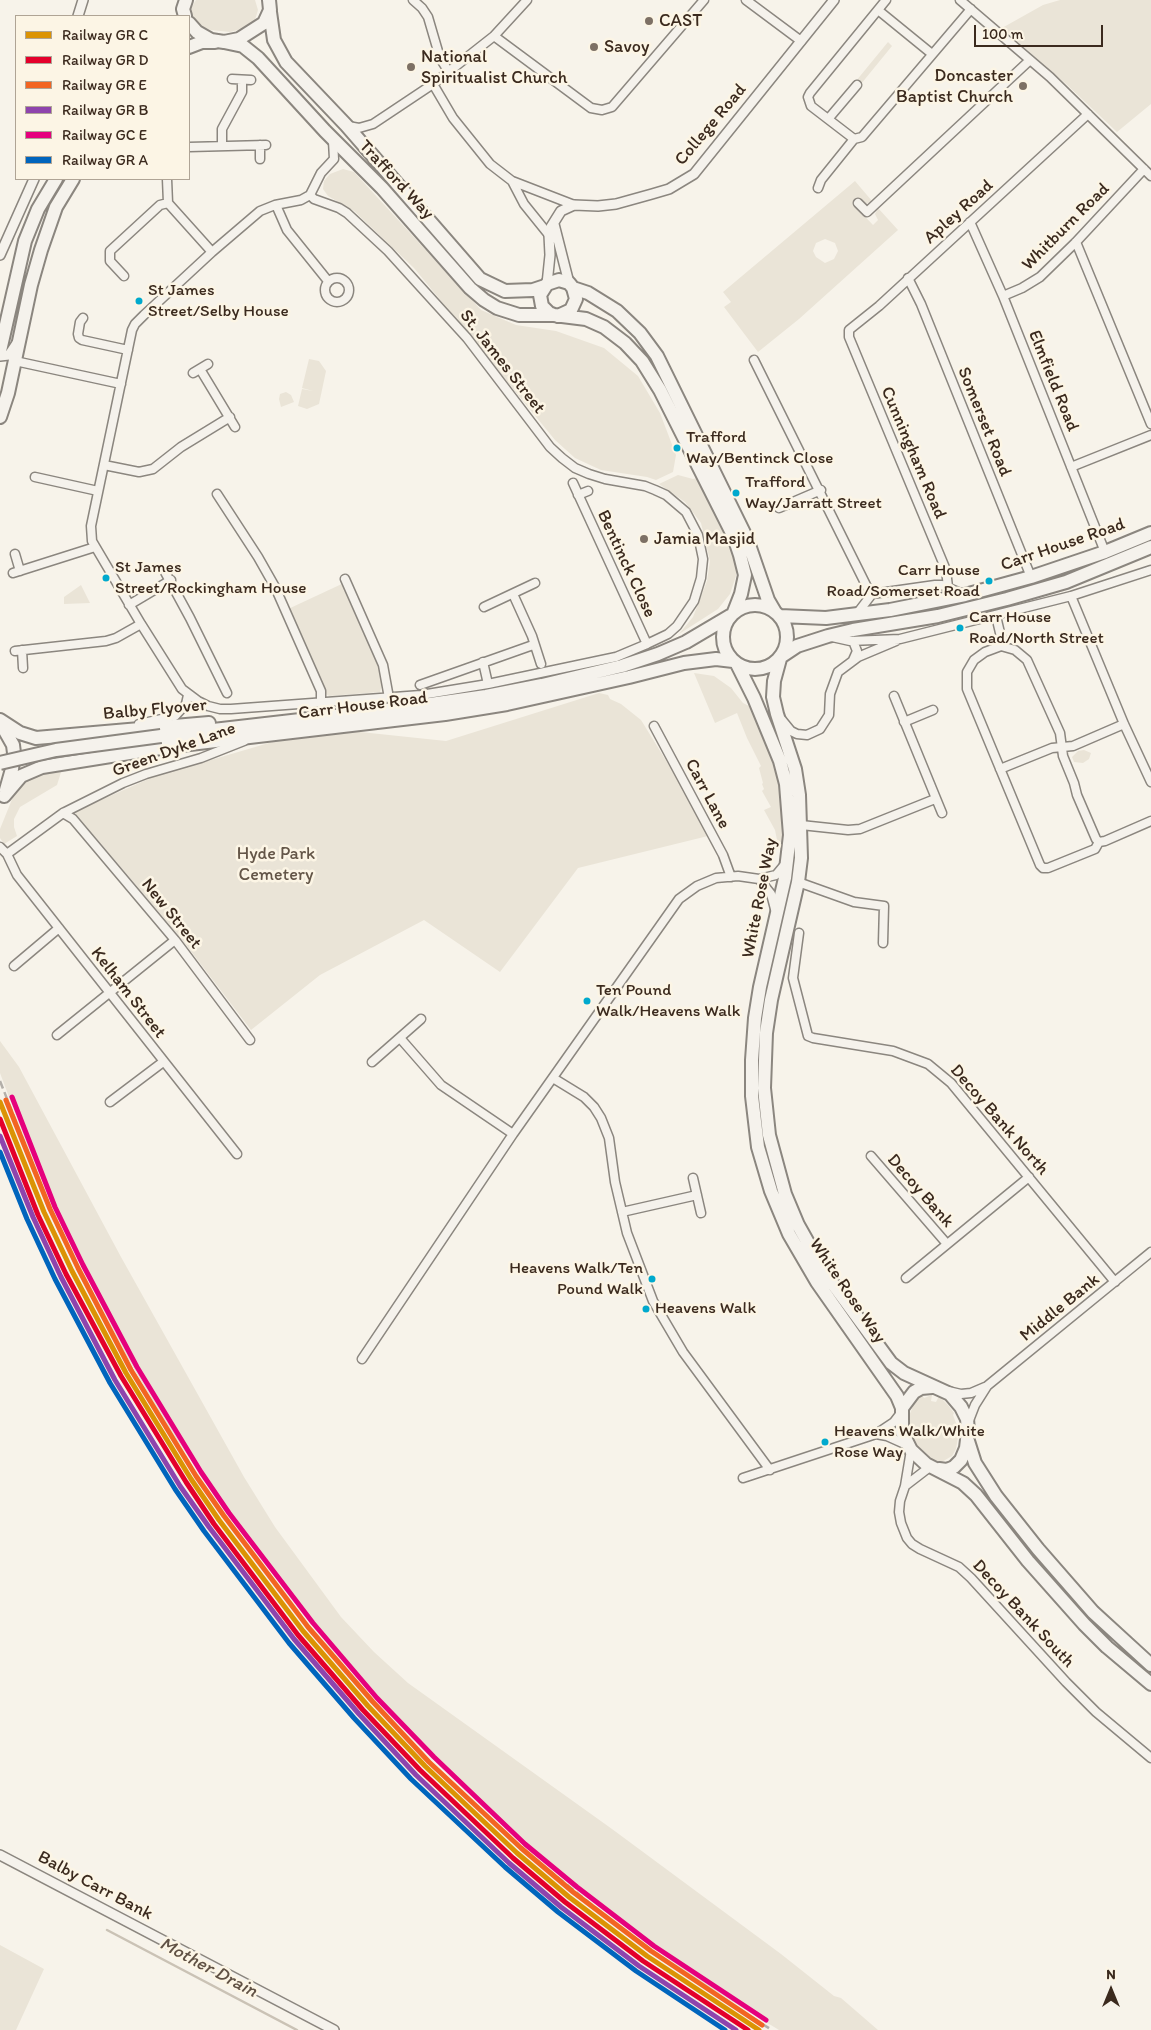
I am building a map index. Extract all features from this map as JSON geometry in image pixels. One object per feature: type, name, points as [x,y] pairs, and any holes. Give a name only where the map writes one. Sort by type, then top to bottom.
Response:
[{"type":"highway","points":[[190,47],[202,42],[221,42],[239,39],[253,32],[264,23],[270,4]]},
{"type":"highway","name":"Trafford Way","points":[[270,4],[274,40],[286,62],[346,125],[480,279],[505,291],[532,290],[559,280],[588,293],[617,311],[640,333],[657,356],[747,539],[768,600],[778,614]]},
{"type":"highway","points":[[190,24],[197,32],[221,42]]},
{"type":"highway","name":"Trafford Way","points":[[221,42],[243,46],[252,52],[333,139],[382,188],[470,288],[484,300],[519,316],[556,316],[586,320],[604,327],[625,342],[642,361],[660,390],[734,537],[745,575],[741,594],[732,614]]},
{"type":"highway","points":[[0,351],[25,240],[38,209],[55,180]]},
{"type":"highway","points":[[0,417],[41,250],[56,207],[72,180]]},
{"type":"highway","points":[[546,285],[540,295],[540,300],[548,313],[556,316],[571,310],[575,305],[576,299],[571,286]]},
{"type":"highway","name":"Carr House Road","points":[[778,614],[810,619],[856,615],[924,604],[1031,577],[1105,552],[1151,533]]},
{"type":"highway","name":"Carr House Road","points":[[781,657],[797,646],[828,636],[938,616],[1007,600],[1066,582],[1151,547]]},
{"type":"highway","points":[[750,605],[764,606],[778,614],[785,624],[788,637],[781,657],[766,668],[754,669],[735,663],[725,651],[722,640],[723,629],[732,614],[750,605]]},
{"type":"highway","name":"Carr House Road","points":[[161,736],[318,719],[486,696],[542,685],[622,666],[658,654],[686,642],[732,614]]},
{"type":"highway","name":"White Rose Way","points":[[781,657],[774,681],[773,697],[795,769],[800,795],[801,858],[798,882],[771,1000],[766,1033],[764,1097],[765,1114],[773,1155],[785,1194],[798,1225],[825,1273],[891,1363],[904,1373],[940,1389],[961,1407],[968,1424],[968,1439],[975,1463],[996,1496],[1093,1612],[1151,1665]]},
{"type":"highway","name":"Carr House Road","points":[[2,800],[21,776],[42,767],[173,746],[445,714],[507,704],[684,663],[716,659],[735,663]]},
{"type":"highway","name":"White Rose Way","points":[[735,663],[754,698],[773,743],[786,784],[790,834],[788,860],[760,987],[752,1060],[752,1096],[758,1147],[772,1191],[789,1234],[817,1282],[897,1396],[902,1411],[902,1432],[909,1448]]},
{"type":"highway","name":"Balby Flyover","points":[[0,721],[20,733],[36,738],[208,723],[318,719]]},
{"type":"highway","name":"Balby Flyover","points":[[0,721],[13,745],[14,753],[12,769],[2,800]]},
{"type":"highway","name":"Balby Flyover","points":[[0,762],[56,750],[161,736]]},
{"type":"highway","points":[[902,1411],[914,1392],[921,1388],[940,1389]]},
{"type":"highway","name":"White Rose Way","points":[[935,1468],[947,1470],[954,1467],[961,1460],[968,1439]]},
{"type":"highway","points":[[909,1448],[919,1459],[963,1483],[976,1495],[1028,1561],[1084,1624],[1107,1647],[1151,1684]]},
{"type":"street","points":[[78,15],[83,0]]},
{"type":"street","points":[[413,0],[424,12],[430,24],[440,58],[449,72]]},
{"type":"street","points":[[346,125],[359,128],[372,124],[433,84],[494,36],[527,0]]},
{"type":"street","points":[[494,36],[591,108],[602,110],[612,108],[704,0]]},
{"type":"street","points":[[746,0],[801,41]]},
{"type":"street","name":"College Road","points":[[433,84],[453,118],[474,146],[496,170],[512,180],[574,205],[598,206],[616,204],[652,194],[684,181],[702,166],[834,0]]},
{"type":"street","points":[[854,139],[812,106],[808,99],[810,93],[886,0]]},
{"type":"street","points":[[960,0],[1030,60],[1151,176]]},
{"type":"street","points":[[878,10],[932,54]]},
{"type":"street","points":[[818,188],[821,180],[854,139],[862,137],[971,10]]},
{"type":"street","points":[[867,212],[1030,60]]},
{"type":"street","points":[[222,146],[222,129],[242,92],[246,80],[232,79]]},
{"type":"street","points":[[829,118],[857,85]]},
{"type":"street","name":"Apley Road","points":[[849,330],[1088,114]]},
{"type":"street","points":[[368,150],[366,137],[367,131],[372,124]]},
{"type":"street","points":[[310,195],[321,173],[334,159],[333,139]]},
{"type":"street","points":[[190,147],[263,145],[260,159]]},
{"type":"street","name":"Whitburn Road","points":[[1003,296],[1022,288],[1040,277],[1076,242],[1144,169]]},
{"type":"street","points":[[0,254],[34,180]]},
{"type":"street","points":[[168,180],[168,203],[212,252]]},
{"type":"street","name":"College Road","points":[[512,180],[524,204],[549,235]]},
{"type":"street","name":"St. James Street","points":[[310,195],[347,213],[388,251],[467,338],[550,447],[562,458],[589,474],[605,479],[645,486],[655,490],[666,495],[686,512],[698,535],[703,559],[698,590],[686,615],[677,626],[668,634],[616,657],[488,684],[421,695],[321,704],[220,709],[188,695],[177,683],[95,547],[92,541],[91,526],[135,324],[212,252],[260,211],[276,205],[302,200],[310,195]]},
{"type":"street","points":[[124,276],[110,261],[110,251],[160,204],[168,203]]},
{"type":"street","points":[[858,203],[872,219]]},
{"type":"street","points":[[276,205],[287,230],[328,281]]},
{"type":"street","points":[[546,285],[550,255],[549,235],[554,221],[561,211],[574,205]]},
{"type":"street","points":[[554,221],[555,233],[571,286]]},
{"type":"street","name":"Elmfield Road","points":[[970,222],[1003,296],[1105,552]]},
{"type":"street","points":[[1076,242],[1151,424]]},
{"type":"street","name":"Somerset Road","points":[[908,278],[921,304],[1031,577]]},
{"type":"street","points":[[82,318],[78,334],[79,338],[128,350]]},
{"type":"street","name":"Cunningham Road","points":[[849,330],[849,337],[946,570],[948,587]]},
{"type":"street","points":[[0,356],[9,355],[19,339]]},
{"type":"street","points":[[754,360],[872,594]]},
{"type":"street","points":[[15,361],[121,384]]},
{"type":"street","points":[[208,364],[197,371],[235,427]]},
{"type":"street","points":[[104,465],[139,472],[153,469],[180,447],[230,417]]},
{"type":"street","points":[[1071,467],[1151,435]]},
{"type":"street","points":[[35,477],[98,491]]},
{"type":"street","name":"Bentinck Close","points":[[573,483],[647,644]]},
{"type":"street","points":[[779,508],[820,490]]},
{"type":"street","name":"Bentinck Close","points":[[578,496],[588,491]]},
{"type":"street","points":[[217,494],[275,586],[321,691],[321,704]]},
{"type":"street","points":[[15,554],[17,572],[95,547]]},
{"type":"street","points":[[165,572],[171,580],[227,693]]},
{"type":"street","points":[[777,714],[791,731],[807,735],[820,729],[829,715],[830,694],[838,672],[853,660],[900,639],[996,616],[1150,573]]},
{"type":"street","points":[[345,579],[383,665],[389,698]]},
{"type":"street","points":[[129,605],[171,580]]},
{"type":"street","points":[[484,607],[536,583]]},
{"type":"street","points":[[856,615],[872,594],[935,585],[948,587],[965,595]]},
{"type":"street","points":[[513,594],[532,636],[541,664]]},
{"type":"street","points":[[1071,596],[1124,724],[1151,782]]},
{"type":"street","points":[[996,616],[1001,646]]},
{"type":"street","points":[[23,668],[18,650],[106,642],[141,624]]},
{"type":"street","points":[[828,636],[853,641],[900,639]]},
{"type":"street","points":[[853,641],[857,651],[853,660]]},
{"type":"street","points":[[420,685],[534,645]]},
{"type":"street","points":[[1001,646],[1015,650],[1027,660],[1060,733],[1063,756],[1077,795],[1099,842],[1095,849],[1043,868],[1040,865],[967,689],[967,672],[974,660],[986,652],[1001,646]]},
{"type":"street","points":[[483,662],[488,684]]},
{"type":"street","points":[[96,732],[175,716],[186,704],[188,695]]},
{"type":"street","points":[[894,696],[942,813]]},
{"type":"street","points":[[904,722],[933,710]]},
{"type":"street","points":[[1000,770],[1052,748],[1073,746],[1124,724]]},
{"type":"street","name":"Carr Lane","points":[[654,726],[723,855],[731,876]]},
{"type":"street","name":"Green Dyke Lane","points":[[7,854],[63,813],[146,774],[201,758],[250,738]]},
{"type":"street","points":[[801,825],[848,830],[860,829],[936,798]]},
{"type":"street","name":"New Street","points":[[63,813],[73,819],[175,940],[250,1040]]},
{"type":"street","points":[[1099,842],[1151,821]]},
{"type":"street","name":"Kelham Street","points":[[0,847],[7,854],[17,875],[162,1062],[237,1154]]},
{"type":"street","points":[[362,1359],[513,1134],[679,899],[708,881],[731,876],[759,879],[776,875],[788,860]]},
{"type":"street","points":[[759,879],[772,894],[776,916]]},
{"type":"street","points":[[798,882],[854,902],[884,906],[883,943]]},
{"type":"street","points":[[14,966],[59,928]]},
{"type":"street","name":"Decoy Bank North","points":[[799,933],[793,978],[808,1036],[893,1051],[928,1064],[951,1082],[1115,1282]]},
{"type":"street","points":[[57,1035],[175,940]]},
{"type":"street","points":[[372,1062],[421,1019]]},
{"type":"street","points":[[400,1038],[441,1085],[513,1134]]},
{"type":"street","points":[[110,1102],[162,1062]]},
{"type":"street","points":[[553,1078],[584,1097],[594,1107],[607,1129],[622,1212],[643,1279],[683,1352],[770,1470]]},
{"type":"street","name":"Decoy Bank","points":[[871,1156],[947,1244]]},
{"type":"street","name":"Decoy Bank","points":[[906,1278],[1028,1177]]},
{"type":"street","points":[[693,1178],[701,1213]]},
{"type":"street","points":[[622,1212],[697,1195]]},
{"type":"street","name":"Middle Bank","points":[[940,1389],[961,1394],[971,1393],[987,1386],[1151,1252]]},
{"type":"street","name":"Middle Bank","points":[[968,1424],[975,1405],[987,1386]]},
{"type":"street","points":[[743,1478],[876,1434],[894,1422],[902,1411]]},
{"type":"street","points":[[876,1434],[887,1436],[909,1448]]},
{"type":"street","name":"Decoy Bank South","points":[[909,1448],[905,1486],[900,1501],[901,1523],[907,1538],[912,1544],[927,1553],[949,1562],[971,1578],[1066,1682],[1096,1712],[1151,1758]]},
{"type":"street","points":[[905,1486],[935,1468]]},
{"type":"street","name":"Balby Carr Bank","points":[[0,1854],[334,2030]]},
{"type":"green space","points":[[196,0],[255,0],[258,10],[255,20],[248,27],[230,32],[211,30],[200,26],[193,19],[191,8]]},
{"type":"green space","points":[[1060,0],[1151,0],[1151,104],[1117,132],[1002,28],[1043,5]]},
{"type":"green space","points":[[888,42],[892,46],[861,84],[856,81]]},
{"type":"green space","points":[[343,169],[354,172],[481,310],[516,325],[556,331],[604,348],[638,376],[660,413],[676,455],[673,472],[656,480],[601,470],[575,458],[555,440],[414,268],[354,211],[328,196],[323,189],[324,181],[330,174]]},
{"type":"green space","points":[[855,181],[872,201],[866,204],[861,203],[858,198],[853,204],[873,225],[878,220],[875,214],[878,208],[898,230],[799,319],[758,352],[724,307],[731,302],[723,292]],"holes":[[[825,239],[835,243],[838,251],[834,259],[825,263],[816,257],[813,251],[816,243]]]},
{"type":"green space","points":[[309,359],[319,361],[326,371],[319,404],[307,409],[298,406],[302,389],[313,391],[302,388]]},
{"type":"green space","points":[[286,392],[291,395],[294,402],[281,407],[280,394]]},
{"type":"green space","points":[[678,475],[693,479],[697,478],[736,559],[736,576],[730,594],[718,609],[679,634],[693,617],[707,581],[710,561],[701,523],[685,502],[659,484]]},
{"type":"green space","points":[[346,582],[385,674],[380,692],[329,696],[321,691],[286,610]]},
{"type":"green space","points":[[81,585],[90,603],[64,604],[64,597]]},
{"type":"green space","points":[[694,673],[714,676],[731,688],[743,703],[749,706],[777,768],[781,800],[782,843],[777,840],[775,830],[764,810],[771,807],[762,791],[764,789],[759,768],[761,766],[737,713],[715,723]]},
{"type":"green space","name":"Hyde Park Cemetery","points":[[599,693],[608,695],[610,699],[621,704],[641,720],[712,835],[578,868],[500,972],[424,920],[320,975],[251,1030],[180,937],[74,812],[153,777],[279,740],[351,731],[446,741]]},
{"type":"green space","points":[[1084,750],[1091,753],[1089,759],[1083,763],[1074,762],[1072,757],[1078,751]]},
{"type":"green space","points":[[62,769],[57,785],[20,807],[14,819],[17,836],[4,844],[0,838],[0,829],[17,787],[22,781],[37,773]]},
{"type":"green space","points":[[0,1041],[19,1067],[121,1257],[244,1477],[275,1527],[341,1617],[374,1652],[408,1683],[612,1829],[781,1954],[834,1996],[841,1998],[878,2030],[779,2030],[702,1983],[645,1942],[530,1851],[413,1735],[372,1689],[331,1649],[237,1527],[168,1427],[127,1357],[69,1242],[29,1150],[0,1073]]},
{"type":"green space","points":[[932,1395],[931,1401],[936,1402],[939,1396],[954,1413],[959,1431],[956,1449],[952,1456],[940,1463],[920,1453],[909,1432],[909,1416],[915,1401],[923,1396],[924,1398]]},
{"type":"green space","points":[[0,1945],[44,1969],[16,2030],[0,2030]]},
{"type":"waterway","name":"Mother Drain","points":[[107,1930],[297,2030]]},
{"type":"railway","points":[[0,1081],[50,1208],[78,1269],[131,1368],[190,1466],[223,1515],[308,1626],[346,1672],[429,1761],[526,1852],[627,1933],[725,2001],[772,2030]]},
{"type":"transit line","points":[[12,1097],[55,1207],[83,1265],[137,1367],[201,1472],[229,1513],[313,1623],[377,1698],[434,1757],[525,1844],[654,1946],[766,2020]]},
{"type":"transit line","points":[[6,1100],[50,1209],[78,1268],[131,1370],[196,1476],[308,1627],[373,1702],[429,1762],[521,1848],[573,1892],[651,1951],[762,2025]]},
{"type":"transit line","points":[[0,1102],[44,1212],[72,1271],[126,1373],[191,1479],[219,1520],[303,1631],[368,1706],[425,1766],[517,1853],[569,1897],[647,1956],[759,2030]]},
{"type":"transit line","points":[[0,1119],[38,1215],[66,1274],[121,1376],[214,1524],[298,1635],[363,1710],[420,1770],[513,1858],[565,1902],[643,1961],[748,2030]]},
{"type":"transit line","points":[[0,1136],[33,1217],[61,1277],[115,1380],[180,1486],[294,1639],[359,1714],[416,1775],[509,1863],[561,1907],[639,1966],[736,2030]]},
{"type":"transit line","points":[[0,1152],[27,1219],[55,1279],[110,1383],[175,1489],[204,1531],[289,1643],[354,1718],[411,1779],[505,1867],[558,1912],[636,1971],[725,2030]]},
{"type":"place","name":"CAST","points":[[649,21]]},
{"type":"place","name":"Savoy","points":[[594,47]]},
{"type":"place","name":"National Spiritualist Church","points":[[411,67]]},
{"type":"place","name":"Doncaster Baptist Church","points":[[1023,86]]},
{"type":"place","name":"St James Street/Selby House","points":[[139,301]]},
{"type":"place","name":"Trafford Way/Bentinck Close","points":[[677,448]]},
{"type":"place","name":"Trafford Way/Jarratt Street","points":[[736,493]]},
{"type":"place","name":"Jamia Masjid","points":[[644,539]]},
{"type":"place","name":"St James Street/Rockingham House","points":[[106,578]]},
{"type":"place","name":"Carr House Road/Somerset Road","points":[[989,581]]},
{"type":"place","name":"Carr House Road/North Street","points":[[960,628]]},
{"type":"place","name":"Ten Pound Walk/Heavens Walk","points":[[587,1001]]},
{"type":"place","name":"Heavens Walk/Ten Pound Walk","points":[[652,1279]]},
{"type":"place","name":"Heavens Walk","points":[[646,1309]]},
{"type":"place","name":"Heavens Walk/White Rose Way","points":[[825,1442]]}]
